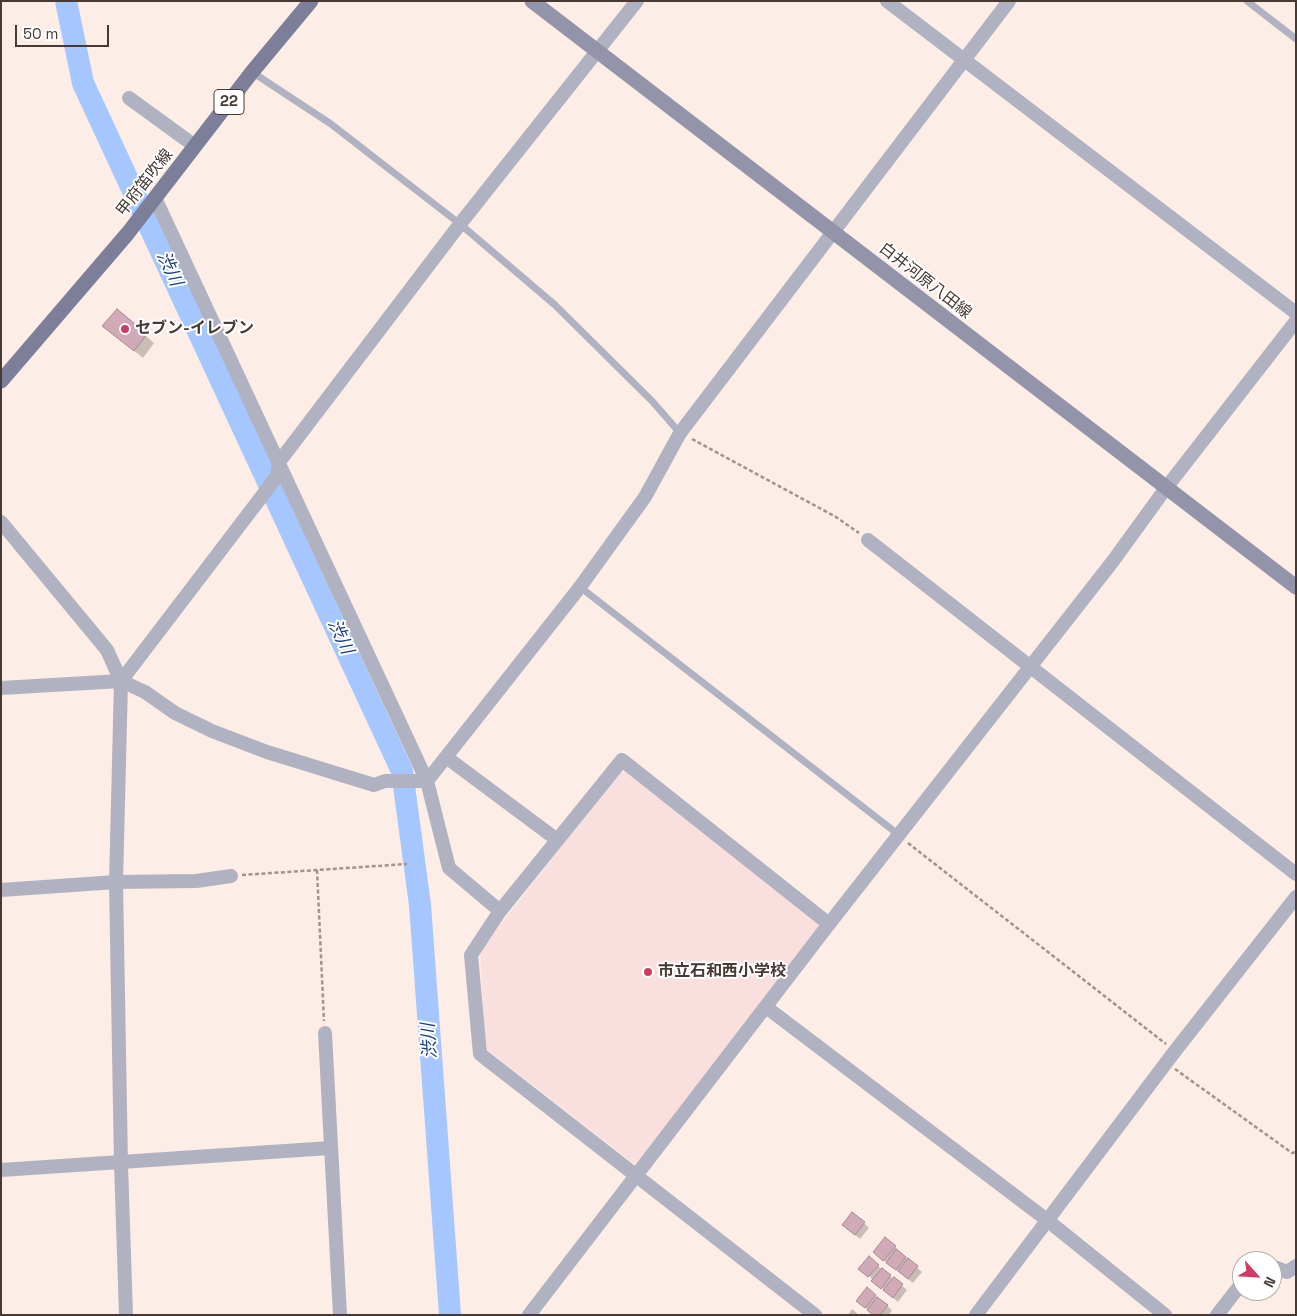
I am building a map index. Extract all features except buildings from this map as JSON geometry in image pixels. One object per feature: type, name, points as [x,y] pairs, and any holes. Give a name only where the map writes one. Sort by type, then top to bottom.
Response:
[{"type":"main road","name":"甲府笛吹線","points":[[4,373],[128,233],[252,72],[311,1]]},
{"type":"main road","name":"白井河原八田線","points":[[532,1],[1296,587]]},
{"type":"street","points":[[121,681],[260,500],[278,469],[460,224],[637,1]]},
{"type":"street","points":[[887,1],[1296,313]]},
{"type":"street","points":[[1,688],[121,681],[145,692],[175,713],[212,731],[267,752],[374,785],[385,781],[421,780],[446,757],[580,586],[645,497],[680,433],[832,231],[966,60],[1009,1]]},
{"type":"street","points":[[129,98],[195,146]]},
{"type":"street","points":[[153,201],[421,780],[449,868],[500,911]]},
{"type":"street","points":[[529,1315],[829,924],[1113,561],[1166,488],[1296,321]]},
{"type":"street","points":[[1,522],[107,650],[121,681],[116,882],[120,1164],[126,1315]]},
{"type":"street","points":[[868,540],[1296,874]]},
{"type":"street","points":[[446,757],[556,839]]},
{"type":"street","points":[[815,1315],[480,1054],[471,955],[500,911],[556,839],[622,760],[829,924]]},
{"type":"street","points":[[1,890],[116,882],[196,881],[231,876]]},
{"type":"street","points":[[976,1315],[1175,1051],[1296,897]]},
{"type":"street","points":[[766,1006],[1047,1220],[1165,1315]]},
{"type":"street","points":[[325,1033],[340,1315]]},
{"type":"street","points":[[1,1170],[120,1164],[330,1148]]},
{"type":"street","points":[[1282,1270],[1286,1272],[1296,1266]]},
{"type":"street","points":[[1217,1315],[1232,1295]]},
{"type":"lane","points":[[1247,1],[1296,39]]},
{"type":"lane","points":[[252,72],[331,124],[460,224],[555,305],[652,401],[680,433]]},
{"type":"lane","points":[[580,586],[899,836]]},
{"type":"path","points":[[680,433],[836,517],[868,540]]},
{"type":"path","points":[[899,836],[1175,1051]]},
{"type":"path","points":[[231,876],[407,864]]},
{"type":"path","points":[[317,870],[325,1033]]},
{"type":"path","points":[[1166,1063],[1292,1153],[1296,1152]]},
{"type":"shaded area","points":[[629,772],[818,922],[818,931],[641,1162],[633,1163],[485,1048],[480,951],[619,773]]},
{"type":"waterway","name":"渋川","points":[[66,1],[83,83],[402,771],[420,905],[450,1315]]},
{"type":"place","name":"セブン-イレブン","points":[[125,329]]},
{"type":"place","name":"市立石和西小学校","points":[[648,972]]}]
